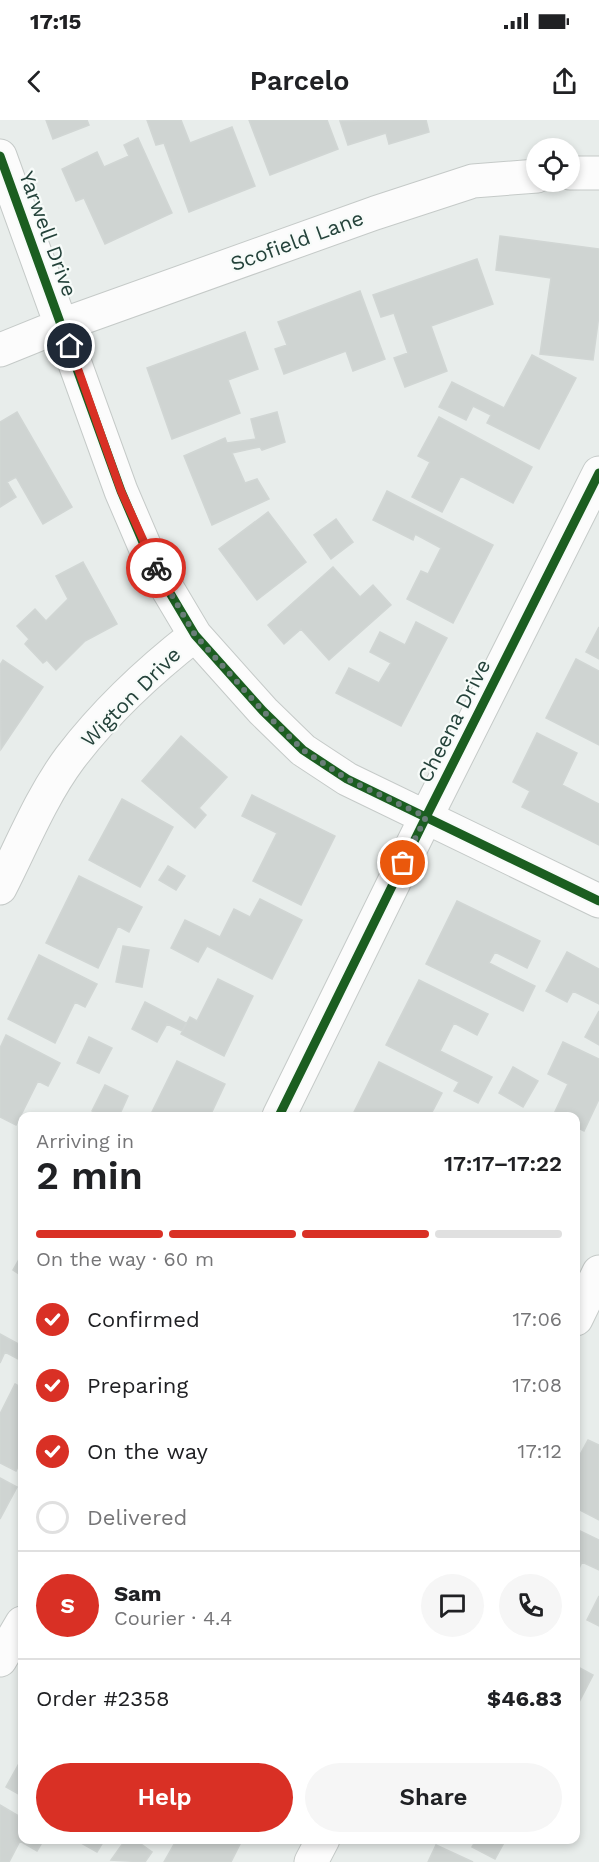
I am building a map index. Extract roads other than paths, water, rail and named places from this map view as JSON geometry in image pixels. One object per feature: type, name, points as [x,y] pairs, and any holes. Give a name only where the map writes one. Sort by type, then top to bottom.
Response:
[{"type":"street","name":"Yarwell Drive","points":[[0,156],[62,325],[0,350]]},
{"type":"street","points":[[580,173],[599,173]]},
{"type":"street","name":"Scofield Lane","points":[[62,325],[375,213],[473,181],[526,177]]},
{"type":"street","points":[[62,325],[121,491],[151,561],[195,635],[263,711],[303,750],[347,779],[599,901]]},
{"type":"street","name":"Cheena Drive","points":[[281,1112],[599,473]]},
{"type":"street","name":"Wigton Drive","points":[[0,888],[45,799],[70,759],[106,716],[195,635]]},
{"type":"street","points":[[580,1311],[599,1272]]},
{"type":"street","points":[[0,1660],[18,1630]]},
{"type":"street","points":[[311,1862],[320,1844]]}]
